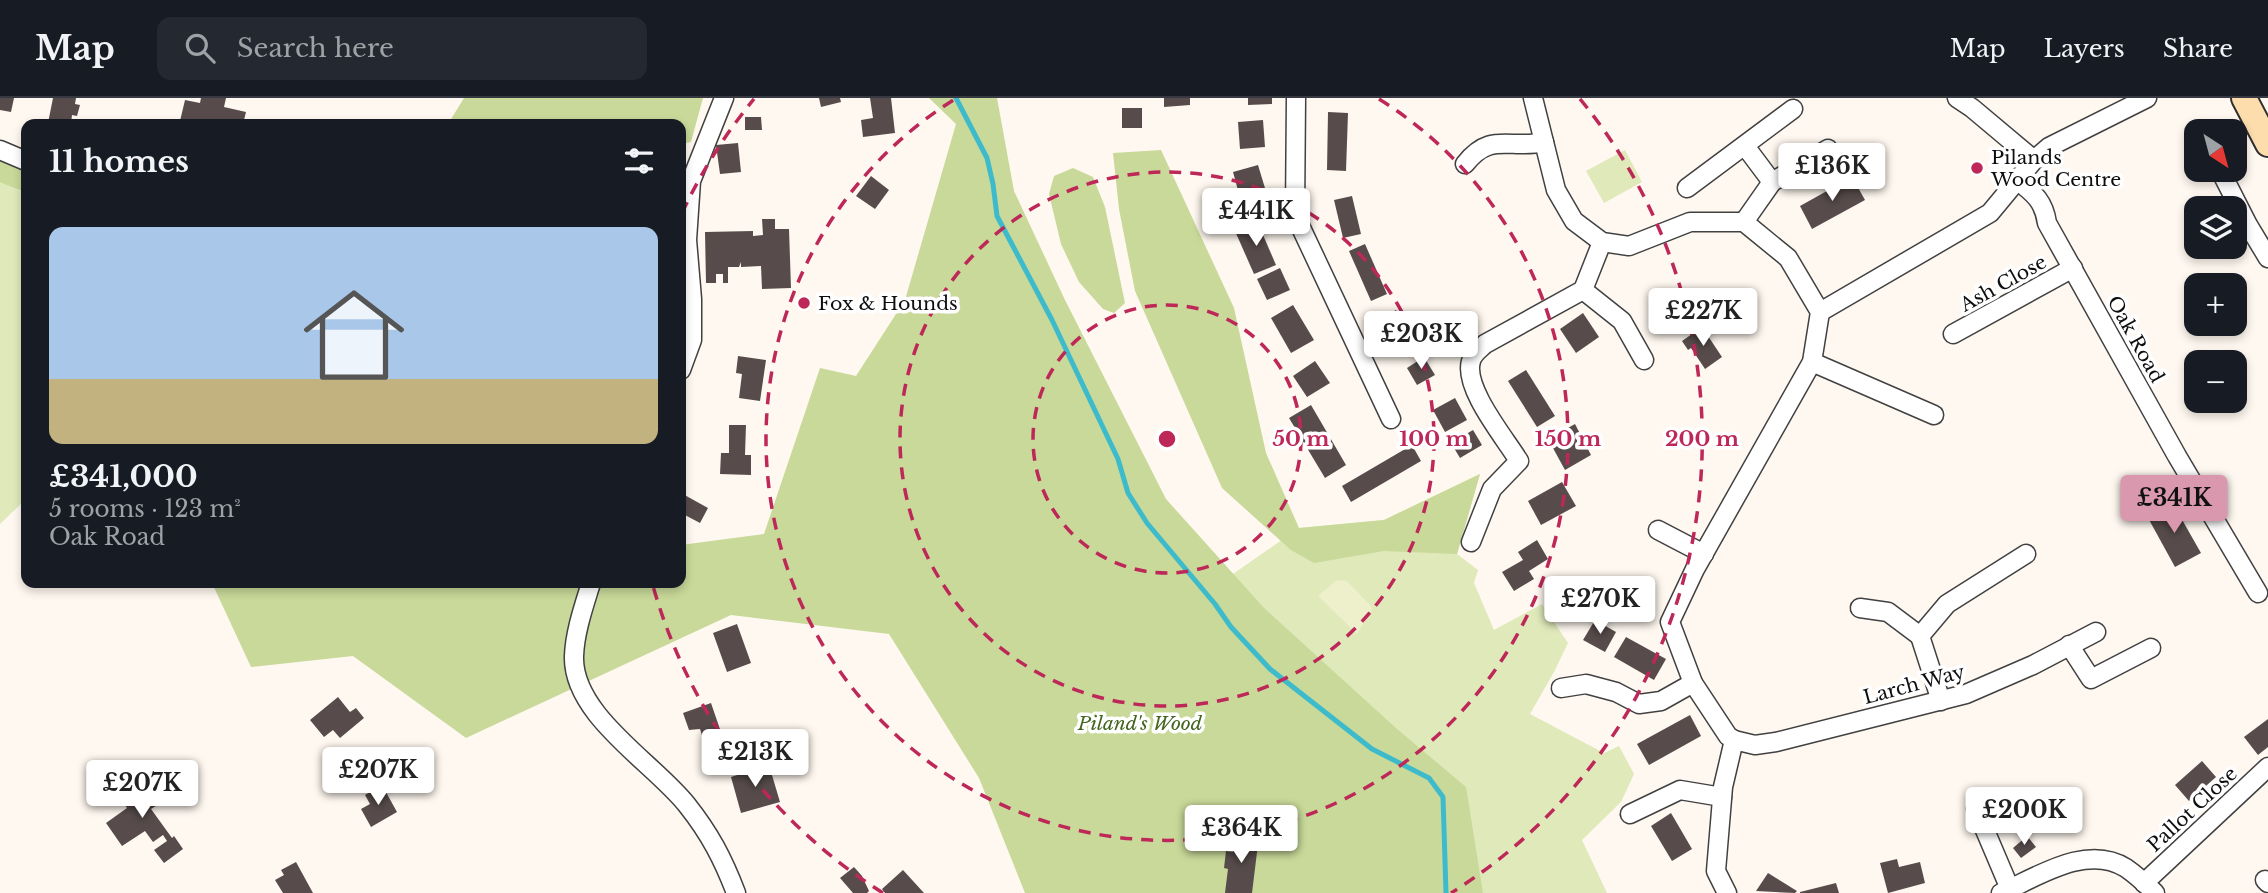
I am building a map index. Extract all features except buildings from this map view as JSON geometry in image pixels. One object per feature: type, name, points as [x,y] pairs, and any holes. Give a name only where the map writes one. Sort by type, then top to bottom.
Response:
[{"type":"main road","points":[[2244,98],[2268,144]]},
{"type":"street","points":[[686,356],[692,340],[687,240],[691,181],[724,98]]},
{"type":"street","points":[[1296,98],[1295,215],[1391,419]]},
{"type":"street","points":[[1533,98],[1556,190],[1574,222],[1602,242],[1629,246],[1689,222],[1744,222],[1788,258],[1820,312],[1812,362],[1704,554],[1671,622],[1693,683],[1728,736],[1734,740],[1722,797],[1716,871],[1727,893]]},
{"type":"street","points":[[1958,98],[2034,160]]},
{"type":"street","points":[[1820,312],[1990,213],[2049,146],[2147,98]]},
{"type":"street","points":[[1687,188],[1793,109]]},
{"type":"street","points":[[1465,164],[1475,151],[1485,146],[1500,143],[1529,146],[1544,142]]},
{"type":"street","points":[[1745,146],[1772,182]]},
{"type":"street","points":[[1744,222],[1772,182],[1828,149]]},
{"type":"street","points":[[0,150],[21,159]]},
{"type":"street","name":"Oak Road","points":[[2018,181],[2038,197],[2045,209],[2047,223],[2183,467],[2258,593]]},
{"type":"street","points":[[2226,182],[2268,258]]},
{"type":"street","points":[[1471,542],[1492,489],[1519,461],[1472,385],[1471,360],[1485,344],[1583,290],[1602,242]]},
{"type":"street","name":"Ash Close","points":[[1953,334],[2073,268]]},
{"type":"street","points":[[1583,290],[1622,321],[1644,360]]},
{"type":"street","points":[[1812,362],[1934,415]]},
{"type":"street","points":[[1658,530],[1704,554]]},
{"type":"street","points":[[1920,636],[1947,604],[2026,554]]},
{"type":"street","points":[[590,588],[574,657],[581,691],[608,726],[686,803],[719,851],[736,893]]},
{"type":"street","points":[[1860,608],[1888,612],[1920,636],[1941,701]]},
{"type":"street","name":"Larch Way","points":[[1734,740],[1755,745],[1776,742],[1941,701],[1977,689],[2034,664],[2096,632]]},
{"type":"street","points":[[2069,645],[2091,679],[2151,648]]},
{"type":"street","points":[[1561,688],[1586,684],[1616,692],[1639,704],[1661,701],[1693,683]]},
{"type":"street","name":"Pallot Close","points":[[2150,888],[2266,772]]},
{"type":"street","points":[[1630,814],[1680,790],[1722,797]]},
{"type":"street","points":[[1976,809],[2006,891],[2078,859],[2102,860],[2124,866],[2150,888]]},
{"type":"green space","points":[[464,98],[703,98],[691,142],[686,143],[686,119],[451,119]]},
{"type":"green space","name":"Piland's Wood","points":[[929,98],[997,98],[1014,191],[1065,300],[1166,499],[1264,608],[1397,729],[1466,787],[1483,893],[1025,893],[979,778],[889,634],[731,615],[466,738],[353,656],[251,667],[214,588],[686,588],[686,544],[764,534],[820,368],[856,376],[905,300],[956,124]]},
{"type":"green space","points":[[1161,150],[1234,308],[1266,453],[1299,528],[1384,520],[1480,474],[1457,554],[1384,551],[1314,563],[1291,550],[1222,488],[1135,291],[1119,209],[1113,153]]},
{"type":"green space","points":[[1625,150],[1642,182],[1604,203],[1586,171]]},
{"type":"green space","points":[[0,155],[21,163],[21,191],[0,182]]},
{"type":"green space","points":[[1073,168],[1093,177],[1105,207],[1125,303],[1114,313],[1103,309],[1079,282],[1061,244],[1049,194],[1054,176]]},
{"type":"green space","points":[[0,181],[21,192],[21,504],[0,524]]},
{"type":"green space","points":[[1480,474],[1457,554],[1478,570],[1474,583],[1494,630],[1542,604],[1568,643],[1530,714],[1604,753],[1619,746],[1634,774],[1621,802],[1582,840],[1607,893],[1451,893],[1210,590],[1299,528],[1384,520]]},
{"type":"green space","points":[[1337,580],[1347,581],[1372,610],[1357,634],[1318,596]]},
{"type":"waterway","points":[[956,98],[987,158],[997,216],[1052,320],[1118,459],[1128,493],[1147,523],[1231,627],[1270,669],[1372,749],[1429,778],[1443,797],[1446,893]]},
{"type":"place","name":"Pilands Wood Centre","points":[[1977,168]]},
{"type":"place","name":"Fox & Hounds","points":[[804,303]]}]
